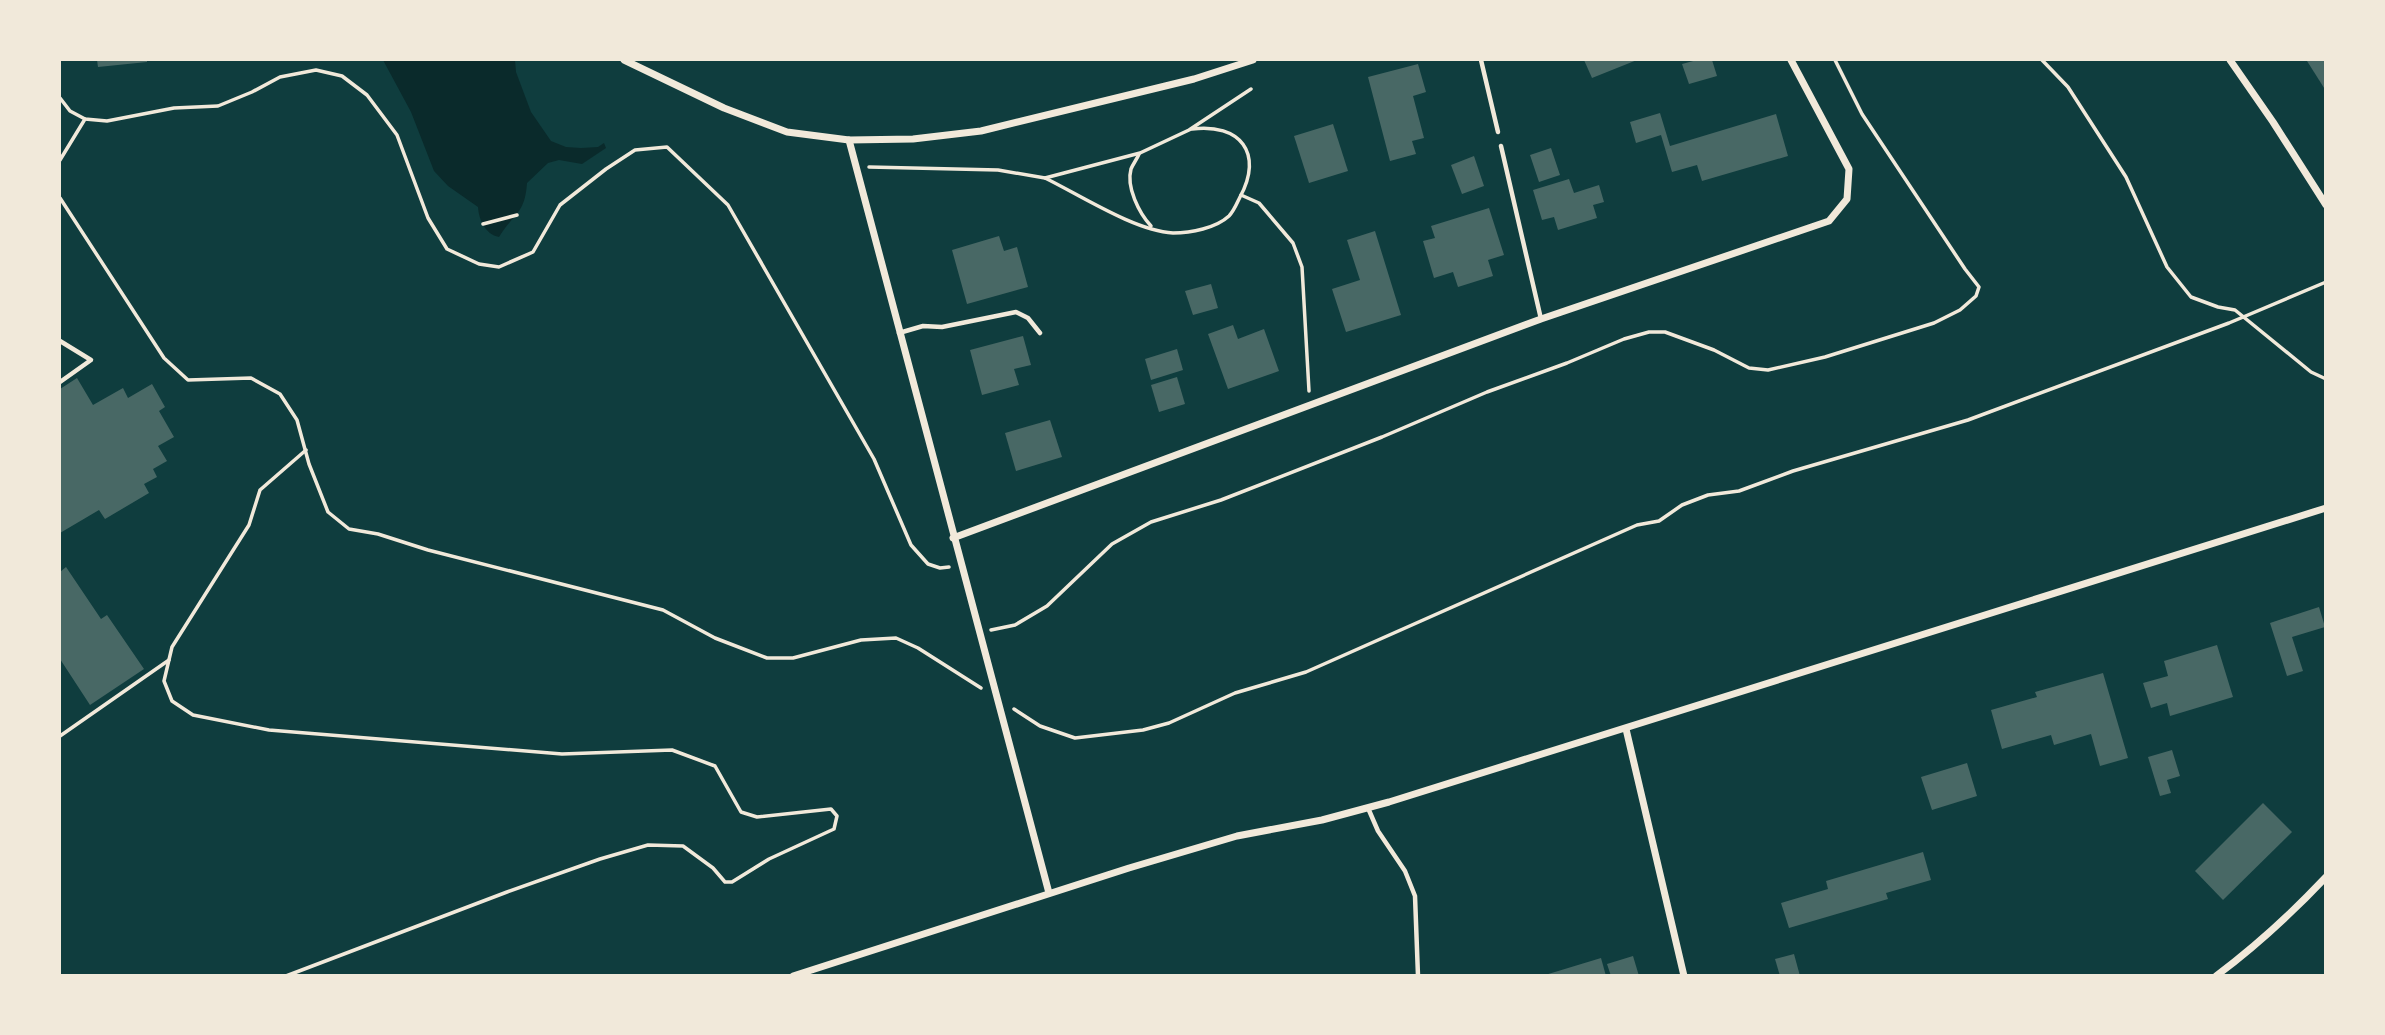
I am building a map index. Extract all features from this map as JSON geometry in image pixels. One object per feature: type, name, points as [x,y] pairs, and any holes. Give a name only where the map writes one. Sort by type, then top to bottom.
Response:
[{"type":"street","points":[[624,60],[724,108],[787,132],[849,140],[912,139],[981,131],[1194,79],[1254,60]]},
{"type":"street","points":[[953,538],[1541,319],[1829,221],[1847,199],[1849,169],[1791,60]]},
{"type":"street","points":[[2230,60],[2326,205]]},
{"type":"street","points":[[849,140],[1049,893]]},
{"type":"street","points":[[793,975],[1237,836],[1322,820],[1367,808],[2326,508]]},
{"type":"street","points":[[1626,729],[1684,975]]},
{"type":"street","points":[[2216,975],[2246,954],[2292,914],[2326,877]]},
{"type":"lane","points":[[1480,60],[1498,132]]},
{"type":"lane","points":[[1501,146],[1541,319]]},
{"type":"lane","points":[[899,333],[923,326],[942,327],[1016,312],[1028,318],[1040,333]]},
{"type":"lane","points":[[60,341],[91,360],[60,382]]},
{"type":"lane","points":[[1367,808],[1378,831],[1405,871],[1415,896],[1418,975]]},
{"type":"path","points":[[979,633],[1015,625],[1047,606],[1112,544],[1151,522],[1233,495],[1382,437],[1487,392],[1624,340],[1649,332],[1665,332],[1714,350],[1749,368],[1768,370],[1825,358],[1934,323],[1960,310],[1976,296],[1979,286],[1862,114],[1835,60]]},
{"type":"path","points":[[2042,60],[2068,87],[2126,177],[2167,267],[2191,297],[2235,310],[2311,372],[2326,379]]},
{"type":"path","points":[[60,98],[70,111],[85,119],[107,121],[174,108],[218,106],[280,77],[316,69],[342,76],[367,96],[397,135],[428,218],[447,249],[479,264],[499,267],[533,253],[561,205],[606,169],[635,149],[667,147],[727,205],[807,339],[874,459],[911,545],[928,564],[940,568],[961,566]]},
{"type":"path","points":[[1045,178],[1140,153],[1189,130],[1251,89]]},
{"type":"path","points":[[60,160],[85,119]]},
{"type":"path","points":[[856,167],[998,170],[1045,178],[1136,224],[1173,233],[1201,229],[1231,215],[1251,172],[1251,158],[1227,131],[1207,127],[1189,130]]},
{"type":"path","points":[[1140,153],[1131,170],[1131,187],[1144,219],[1152,228]]},
{"type":"path","points":[[1241,195],[1259,203],[1293,243],[1302,267],[1310,404]]},
{"type":"path","points":[[60,198],[164,358],[188,380],[251,378],[280,394],[297,420],[328,512],[349,529],[378,534],[428,550],[663,610],[715,638],[767,658],[793,658],[861,640],[896,638],[918,648],[1040,726],[1075,738],[1143,730],[1169,723],[1235,693],[1306,672],[1637,525],[1659,521],[1682,505],[1708,495],[1739,491],[1793,471],[1968,420],[2244,317],[2326,282]]},
{"type":"path","points":[[482,224],[517,215]]},
{"type":"path","points":[[286,975],[553,875],[648,845],[683,846],[713,868],[725,882],[732,882],[769,859],[834,829],[837,816],[831,809],[757,817],[741,813],[715,766],[672,750],[562,754],[269,730],[193,715],[172,701],[164,681],[172,647],[249,525],[260,490],[306,450]]},
{"type":"path","points":[[60,736],[169,660]]},
{"type":"water","points":[[383,60],[515,60],[516,72],[531,112],[551,141],[566,147],[581,148],[598,147],[604,143],[606,148],[582,164],[559,160],[548,163],[527,183],[524,201],[518,213],[499,237],[484,226],[478,207],[448,186],[434,171],[411,112]]},
{"type":"building","points":[[97,60],[147,60],[147,62],[98,67]]},
{"type":"building","points":[[1584,60],[1637,60],[1592,78]]},
{"type":"building","points":[[1712,60],[1717,76],[1689,84],[1682,64]]},
{"type":"building","points":[[2326,60],[2326,91],[2307,61]]},
{"type":"building","points":[[1418,64],[1426,92],[1413,96],[1424,138],[1412,141],[1416,154],[1390,161],[1368,77]]},
{"type":"building","points":[[1660,113],[1670,146],[1776,114],[1788,156],[1702,181],[1697,165],[1672,172],[1661,135],[1636,143],[1630,122]]},
{"type":"building","points":[[1333,124],[1348,171],[1309,183],[1294,136]]},
{"type":"building","points":[[1551,148],[1560,175],[1539,182],[1530,155]]},
{"type":"building","points":[[1474,156],[1484,186],[1462,194],[1451,165]]},
{"type":"building","points":[[1569,179],[1574,193],[1599,185],[1604,202],[1593,205],[1597,218],[1558,230],[1554,217],[1542,220],[1533,190]]},
{"type":"building","points":[[1489,208],[1504,255],[1488,260],[1493,276],[1458,287],[1453,272],[1434,278],[1423,241],[1435,238],[1431,226]]},
{"type":"building","points":[[1375,231],[1401,315],[1346,332],[1332,289],[1360,280],[1347,240]]},
{"type":"building","points":[[999,236],[1004,251],[1017,247],[1028,287],[967,304],[952,250]]},
{"type":"building","points":[[1211,284],[1218,308],[1193,315],[1185,291]]},
{"type":"building","points":[[1233,325],[1238,339],[1264,329],[1279,371],[1228,389],[1208,334]]},
{"type":"building","points":[[1023,336],[1031,365],[1014,369],[1019,385],[982,395],[970,350]]},
{"type":"building","points":[[1177,349],[1183,370],[1151,380],[1145,359]]},
{"type":"building","points":[[1177,377],[1185,404],[1159,412],[1151,385]]},
{"type":"building","points":[[77,378],[93,405],[123,388],[128,398],[152,384],[165,407],[159,411],[174,437],[158,446],[167,461],[153,469],[157,477],[144,484],[149,493],[105,519],[99,510],[60,533],[60,389]]},
{"type":"building","points":[[1050,420],[1062,457],[1016,471],[1005,433]]},
{"type":"building","points":[[66,567],[101,619],[107,615],[144,669],[90,705],[60,659],[60,572]]},
{"type":"building","points":[[2319,607],[2325,627],[2292,637],[2303,671],[2287,676],[2270,623]]},
{"type":"building","points":[[2217,645],[2233,697],[2170,716],[2167,703],[2151,708],[2143,683],[2168,676],[2164,661]]},
{"type":"building","points":[[2103,673],[2128,758],[2100,766],[2091,734],[2054,745],[2051,735],[2002,749],[1991,710],[2037,697],[2035,692]]},
{"type":"building","points":[[2172,750],[2180,776],[2167,780],[2171,793],[2160,796],[2148,757]]},
{"type":"building","points":[[1967,763],[1977,796],[1932,810],[1921,777]]},
{"type":"building","points":[[2263,803],[2292,832],[2223,900],[2195,871]]},
{"type":"building","points":[[1923,852],[1931,880],[1886,893],[1888,899],[1789,928],[1781,903],[1828,889],[1826,881]]},
{"type":"building","points":[[1794,954],[1800,976],[1780,976],[1775,959]]},
{"type":"building","points":[[1633,956],[1639,976],[1611,976],[1607,964]]},
{"type":"building","points":[[1601,958],[1606,976],[1545,976],[1545,975]]}]
